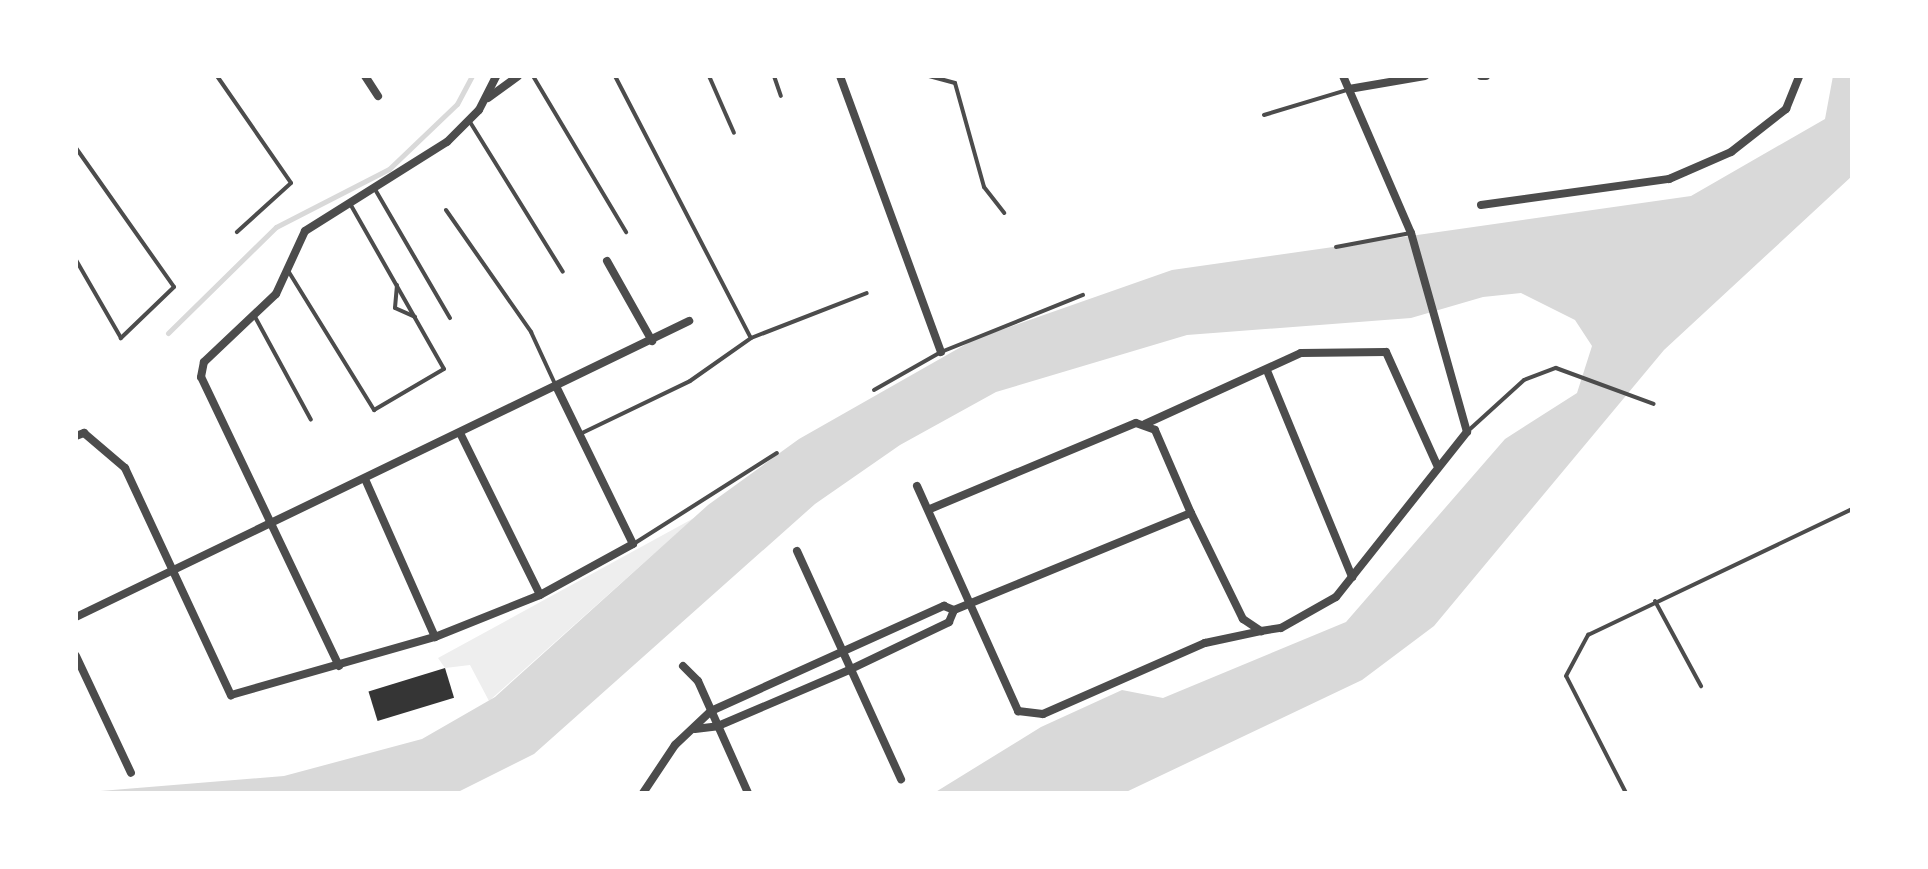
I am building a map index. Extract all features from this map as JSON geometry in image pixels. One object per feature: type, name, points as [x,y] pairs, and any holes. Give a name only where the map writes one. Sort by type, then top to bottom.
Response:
[{"type":"street","points":[[365,76],[378,96]]},
{"type":"street","points":[[484,101],[496,76]]},
{"type":"street","points":[[339,666],[201,377],[204,362],[276,294],[305,231],[376,191],[468,120],[484,101],[518,76]]},
{"type":"street","points":[[840,76],[941,352]]},
{"type":"street","points":[[917,486],[971,602],[1006,692],[1029,715],[1205,643],[1261,631],[1318,610],[1352,577],[1437,465],[1467,432],[1435,331],[1411,233],[1343,76]]},
{"type":"street","points":[[1349,89],[1425,76]]},
{"type":"street","points":[[1481,205],[1669,179],[1731,152],[1786,109],[1799,76]]},
{"type":"street","points":[[607,261],[652,341]]},
{"type":"street","points":[[76,617],[461,435],[689,321]]},
{"type":"street","points":[[930,509],[1268,373],[1301,353],[1386,352],[1437,465]]},
{"type":"street","points":[[1268,373],[1352,577]]},
{"type":"street","points":[[76,436],[84,433],[125,468],[231,695],[339,666],[398,642],[435,637],[540,595],[633,544],[557,388]]},
{"type":"street","points":[[1145,424],[1155,430],[1243,619],[1261,631]]},
{"type":"street","points":[[461,435],[540,595]]},
{"type":"street","points":[[365,479],[435,637]]},
{"type":"street","points":[[694,729],[718,726],[849,670],[949,622],[954,610],[971,602],[1191,513]]},
{"type":"street","points":[[797,551],[901,779]]},
{"type":"street","points":[[643,793],[675,745],[711,711],[944,606],[954,610]]},
{"type":"street","points":[[76,656],[131,773]]},
{"type":"street","points":[[683,666],[711,711],[748,793]]},
{"type":"lane","points":[[217,76],[291,183],[237,232]]},
{"type":"lane","points":[[533,76],[626,232]]},
{"type":"lane","points":[[615,76],[751,338]]},
{"type":"lane","points":[[709,76],[734,133]]},
{"type":"lane","points":[[774,76],[781,96]]},
{"type":"lane","points":[[929,76],[955,83],[984,187],[1004,213]]},
{"type":"lane","points":[[1264,115],[1349,89]]},
{"type":"lane","points":[[468,120],[563,272]]},
{"type":"lane","points":[[76,148],[174,287],[121,338],[76,260]]},
{"type":"lane","points":[[376,191],[450,318]]},
{"type":"lane","points":[[286,267],[374,410],[444,369],[350,203]]},
{"type":"lane","points":[[446,210],[531,332],[557,388]]},
{"type":"lane","points":[[1336,247],[1411,233]]},
{"type":"lane","points":[[397,285],[395,308],[415,317]]},
{"type":"lane","points":[[580,434],[690,381],[751,338],[867,293]]},
{"type":"lane","points":[[874,390],[941,352],[1083,295]]},
{"type":"lane","points":[[254,315],[311,420]]},
{"type":"lane","points":[[1467,432],[1524,380],[1556,368],[1582,373],[1654,404]]},
{"type":"lane","points":[[633,544],[777,453]]},
{"type":"lane","points":[[1626,793],[1566,676],[1588,635],[1852,509]]},
{"type":"lane","points":[[1655,601],[1701,686]]},
{"type":"shaded area","points":[[1833,76],[1852,76],[1852,176],[1664,350],[1434,626],[1362,680],[1124,793],[934,793],[1041,727],[1122,690],[1163,698],[1346,622],[1505,439],[1577,393],[1592,346],[1575,320],[1521,293],[1483,297],[1411,318],[1187,335],[996,392],[900,445],[815,504],[534,754],[456,793],[76,793],[284,776],[422,739],[495,697],[708,505],[799,439],[975,339],[1172,270],[1691,196],[1825,119]]},
{"type":"shaded area","points":[[694,518],[489,701],[470,665],[445,668],[438,658]]},
{"type":"building","points":[[445,668],[454,698],[378,721],[368,691]]},
{"type":"waterway","points":[[168,333],[276,227],[389,169],[457,104],[472,76]]}]
